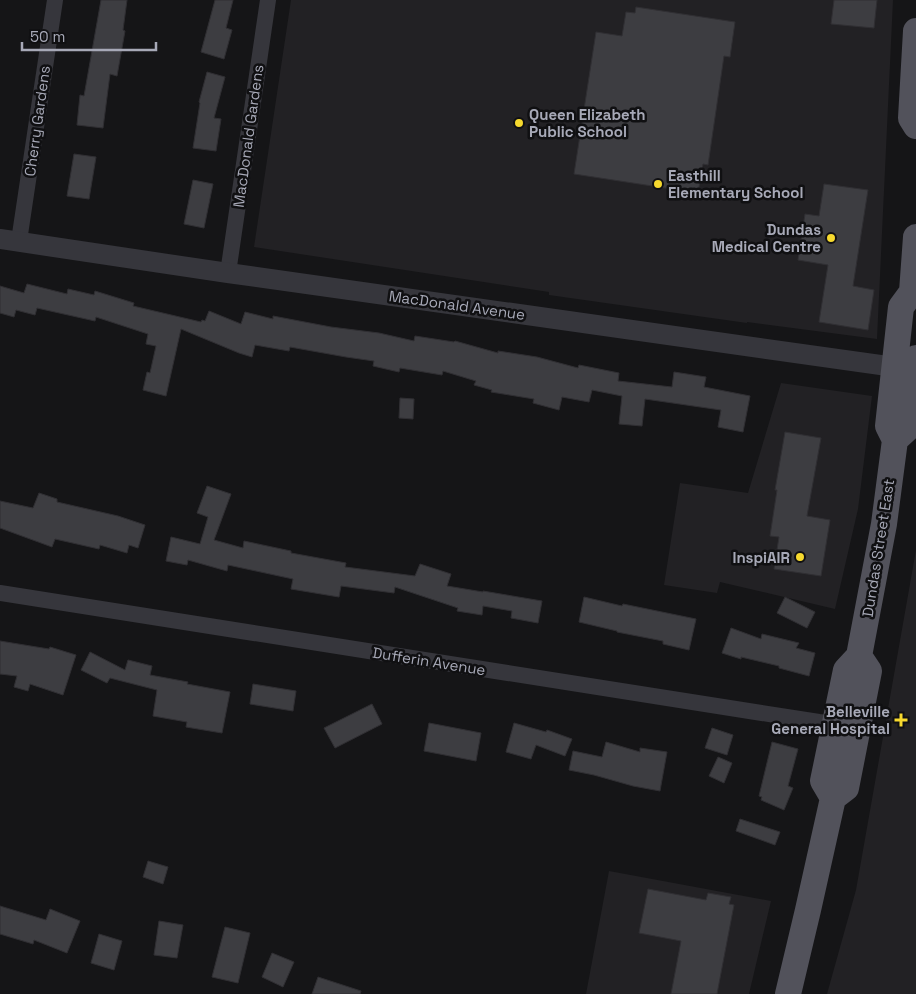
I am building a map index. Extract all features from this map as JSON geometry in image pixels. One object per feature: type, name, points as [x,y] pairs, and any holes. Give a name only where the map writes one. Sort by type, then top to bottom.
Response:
[{"type":"main road","points":[[916,31],[911,118],[916,126]]},
{"type":"main road","name":"Dundas Street East","points":[[788,994],[833,798],[823,781],[846,725],[846,670],[859,656],[884,524],[895,440],[888,426],[908,365],[901,307],[914,296],[916,237]]},
{"type":"street","name":"Cherry Gardens","points":[[9,240],[55,0]]},
{"type":"street","name":"MacDonald Gardens","points":[[228,273],[268,0]]},
{"type":"street","name":"MacDonald Avenue","points":[[9,240],[228,273],[908,365]]},
{"type":"street","name":"Dufferin Avenue","points":[[0,593],[846,725]]},
{"type":"shaded area","name":"Queen Elizabeth Public School","points":[[291,0],[893,0],[877,339],[549,295],[549,292],[254,247]]},
{"type":"shaded area","points":[[781,383],[872,396],[858,509],[835,609],[720,582],[717,593],[664,585],[680,483],[748,493]]},
{"type":"shaded area","points":[[916,550],[916,994],[827,994],[856,890]]},
{"type":"shaded area","points":[[609,871],[771,901],[749,994],[586,994]]},
{"type":"building","points":[[101,0],[127,0],[123,30],[125,31],[117,76],[110,74],[103,128],[77,125],[80,95],[84,96]]},
{"type":"building","points":[[215,0],[233,0],[226,28],[232,30],[224,59],[201,52]]},
{"type":"building","points":[[834,0],[877,0],[874,28],[831,24]]},
{"type":"building","points":[[636,7],[735,22],[730,57],[724,56],[708,165],[703,164],[698,193],[574,174],[596,32],[622,36],[626,12],[635,13]]},
{"type":"building","points":[[207,72],[225,77],[214,118],[221,119],[216,151],[193,148],[199,102]]},
{"type":"building","points":[[74,154],[96,157],[89,199],[67,196]]},
{"type":"building","points":[[193,180],[213,184],[204,228],[184,224]]},
{"type":"building","name":"Dundas Medical Centre","points":[[824,184],[868,190],[853,286],[874,290],[868,330],[819,322],[828,265],[798,260],[805,214],[819,216]]},
{"type":"building","points":[[27,284],[67,294],[68,289],[94,295],[95,291],[134,303],[133,306],[201,322],[202,320],[205,321],[209,311],[241,324],[245,312],[273,319],[273,316],[331,327],[379,333],[414,341],[415,336],[455,341],[498,353],[498,351],[537,357],[578,368],[579,365],[619,373],[618,381],[672,387],[674,372],[706,377],[704,387],[750,396],[743,432],[718,427],[721,410],[645,399],[642,426],[619,424],[622,396],[592,390],[589,402],[562,397],[559,410],[533,403],[534,399],[491,392],[492,390],[474,385],[476,381],[443,371],[442,375],[400,368],[399,372],[373,366],[374,361],[290,347],[289,351],[255,345],[252,357],[181,329],[166,396],[143,390],[147,372],[150,373],[156,346],[146,344],[148,334],[96,317],[95,321],[37,308],[35,315],[16,310],[14,317],[0,313],[0,286],[24,293]]},
{"type":"building","points":[[400,398],[414,399],[413,419],[399,418]]},
{"type":"building","points":[[785,432],[821,438],[807,516],[830,520],[821,576],[774,569],[779,537],[770,536],[777,490],[775,490]]},
{"type":"building","points":[[207,486],[231,494],[214,540],[243,548],[244,541],[291,551],[291,553],[346,563],[345,567],[415,576],[420,564],[451,574],[447,586],[542,601],[538,623],[511,618],[512,611],[483,606],[482,615],[457,611],[458,608],[395,587],[394,593],[341,586],[339,597],[291,589],[293,579],[228,565],[227,571],[188,560],[187,565],[166,561],[171,537],[200,544],[208,517],[197,513]]},
{"type":"building","points":[[39,493],[57,499],[57,502],[118,516],[145,525],[138,548],[129,545],[127,553],[100,545],[99,549],[55,539],[52,547],[0,528],[0,501],[33,508]]},
{"type":"building","points":[[584,597],[622,606],[623,604],[696,619],[689,650],[663,644],[663,641],[579,622]]},
{"type":"building","points":[[785,597],[815,612],[807,628],[777,613]]},
{"type":"building","points":[[731,628],[761,639],[762,634],[799,643],[796,648],[815,653],[809,676],[779,668],[779,666],[741,657],[741,659],[722,653]]},
{"type":"building","points":[[0,641],[49,649],[50,647],[76,655],[63,695],[30,684],[28,691],[14,687],[17,676],[0,674]]},
{"type":"building","points":[[90,652],[125,670],[128,660],[152,666],[150,675],[230,692],[222,733],[186,727],[187,722],[153,716],[157,690],[110,678],[107,683],[81,670]]},
{"type":"building","points":[[253,684],[296,691],[293,711],[250,704]]},
{"type":"building","points":[[372,704],[382,724],[335,748],[324,728]]},
{"type":"building","points":[[429,723],[481,733],[476,761],[424,751]]},
{"type":"building","points":[[514,723],[546,732],[547,730],[572,739],[565,756],[536,745],[531,759],[506,752]]},
{"type":"building","points":[[712,728],[733,735],[727,755],[705,748]]},
{"type":"building","points":[[606,742],[640,752],[640,748],[667,752],[660,791],[569,770],[573,751],[602,757]]},
{"type":"building","points":[[772,742],[798,749],[788,786],[793,788],[784,810],[761,800],[762,797],[759,796]]},
{"type":"building","points":[[718,757],[732,763],[724,783],[709,776]]},
{"type":"building","points":[[740,819],[780,832],[775,845],[736,831]]},
{"type":"building","points":[[148,861],[168,867],[163,884],[143,877]]},
{"type":"building","points":[[648,889],[706,900],[708,893],[731,897],[729,904],[734,905],[717,994],[671,994],[681,941],[639,933]]},
{"type":"building","points":[[0,906],[46,920],[50,909],[80,921],[67,953],[34,940],[33,944],[0,934]]},
{"type":"building","points":[[159,921],[183,925],[177,958],[154,955]]},
{"type":"building","points":[[225,927],[250,933],[238,983],[212,977]]},
{"type":"building","points":[[99,934],[122,941],[114,970],[91,963]]},
{"type":"building","points":[[272,953],[294,962],[283,987],[262,977]]},
{"type":"building","points":[[318,977],[361,991],[360,994],[312,994]]},
{"type":"place","name":"Queen Elizabeth Public School","points":[[519,123]]},
{"type":"place","name":"Easthill Elementary School","points":[[658,184]]},
{"type":"place","name":"Dundas Medical Centre","points":[[831,238]]},
{"type":"place","name":"InspiAIR","points":[[800,557]]},
{"type":"place","name":"Belleville General Hospital","points":[[901,720]]}]
